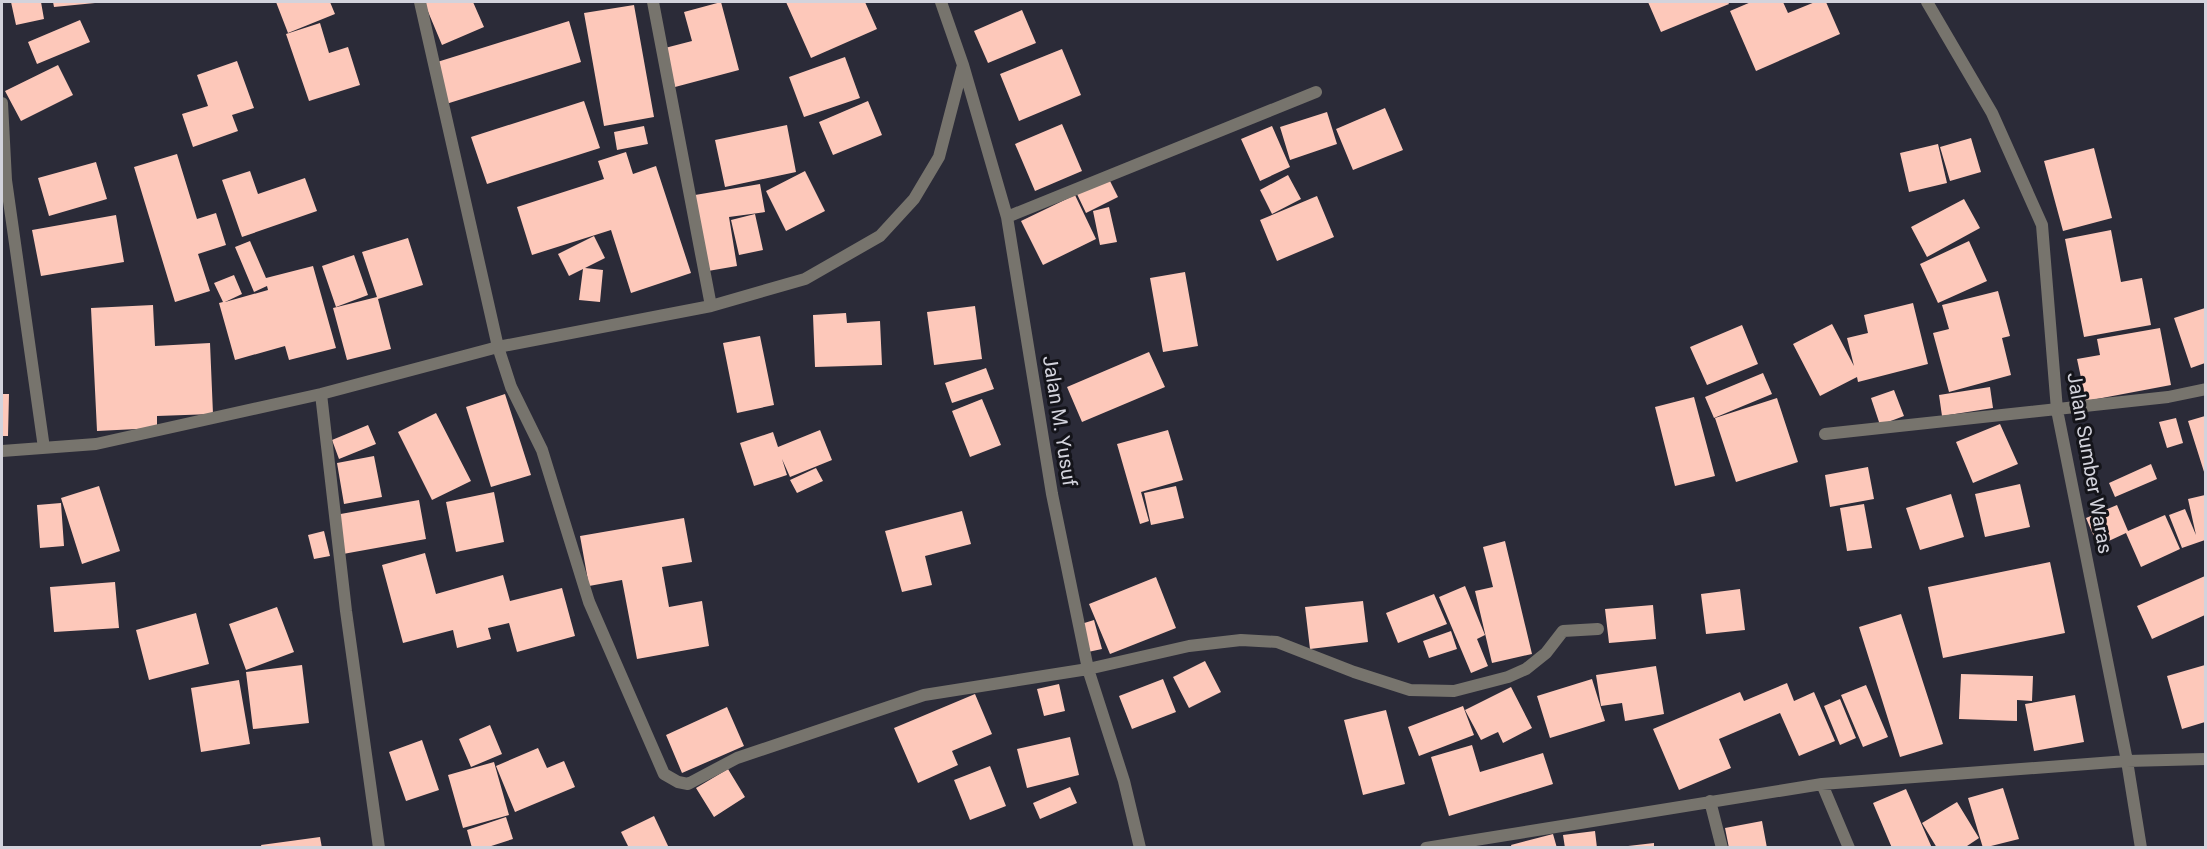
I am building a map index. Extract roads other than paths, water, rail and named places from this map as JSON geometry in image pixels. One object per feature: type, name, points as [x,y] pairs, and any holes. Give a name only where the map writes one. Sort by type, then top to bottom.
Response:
[{"type":"street","points":[[420,2],[498,347],[511,387],[542,450],[589,602],[664,774],[678,782],[688,784],[737,758],[924,695],[1088,669],[1189,646],[1241,640],[1277,642],[1354,672],[1410,690],[1454,691],[1508,677],[1526,669],[1546,653],[1563,631],[1598,629]]},
{"type":"street","points":[[653,2],[711,306]]},
{"type":"street","name":"Jalan M. Yusuf","points":[[941,2],[963,65],[1007,217],[1052,494],[1088,669],[1124,781],[1140,848]]},
{"type":"street","name":"Jalan Sumber Waras","points":[[1927,2],[1992,113],[2042,225],[2057,410],[2127,761],[2141,848]]},
{"type":"street","points":[[2,451],[96,444],[321,394],[498,347],[711,306],[805,279],[879,236],[915,199],[939,157],[963,65]]},
{"type":"street","points":[[1007,217],[1316,92]]},
{"type":"street","points":[[2,103],[4,180],[44,448]]},
{"type":"street","points":[[1825,434],[2168,398],[2205,389]]},
{"type":"street","points":[[321,394],[346,611],[379,848]]},
{"type":"street","points":[[1425,848],[1822,784],[2127,761],[2205,759]]},
{"type":"street","points":[[1822,784],[1849,848]]},
{"type":"street","points":[[1710,801],[1722,848]]}]
